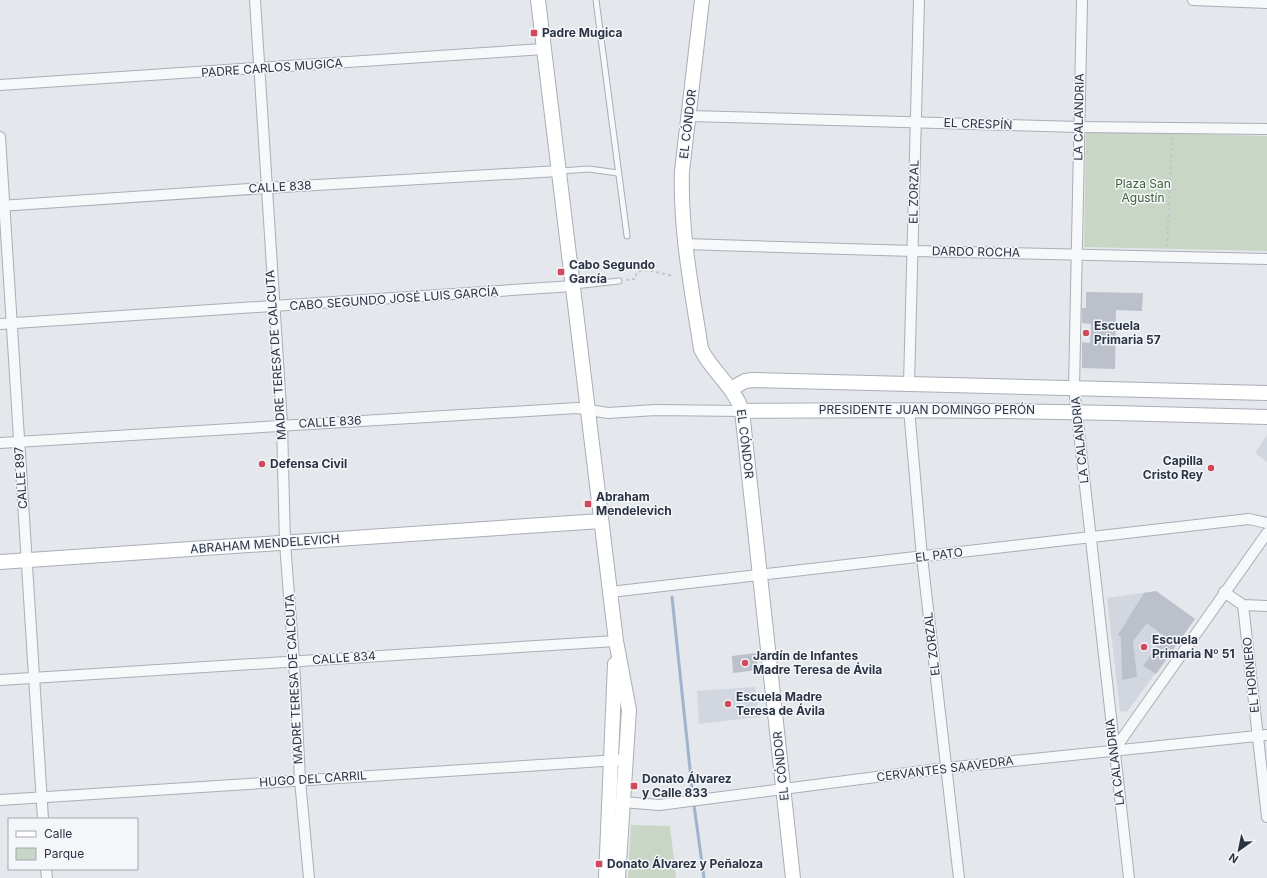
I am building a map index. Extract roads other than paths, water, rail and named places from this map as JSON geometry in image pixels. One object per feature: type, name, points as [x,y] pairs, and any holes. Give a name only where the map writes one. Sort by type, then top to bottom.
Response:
[{"type":"main road","points":[[538,0],[616,641],[619,760],[623,802],[618,878]]},
{"type":"main road","name":"EL CÓNDOR","points":[[702,0],[682,171],[681,198],[684,244],[701,349],[705,357],[739,401],[742,411],[793,878]]},
{"type":"main road","name":"PRESIDENTE JUAN DOMINGO PERÓN","points":[[731,389],[745,381],[753,380],[1267,393]]},
{"type":"main road","name":"PRESIDENTE JUAN DOMINGO PERÓN","points":[[742,411],[909,409],[1077,411],[1267,417]]},
{"type":"main road","name":"ABRAHAM MENDELEVICH","points":[[0,562],[601,522]]},
{"type":"main road","points":[[606,878],[619,760]]},
{"type":"street","name":"MADRE TERESA DE CALCUTA","points":[[255,0],[282,424],[285,543],[294,661],[300,780],[309,878]]},
{"type":"street","name":"EL ZORZAL","points":[[909,384],[919,0]]},
{"type":"street","name":"LA CALANDRIA","points":[[1082,0],[1074,388],[1128,878]]},
{"type":"street","points":[[1192,0],[1267,3]]},
{"type":"street","name":"PADRE CARLOS MUGICA","points":[[0,85],[260,69],[544,49]]},
{"type":"street","name":"EL CRESPÍN","points":[[689,116],[1079,127],[1267,130]]},
{"type":"street","name":"CALLE 897","points":[[0,137],[3,205],[12,323],[18,442],[35,678],[43,818]]},
{"type":"street","name":"CALLE 838","points":[[3,205],[560,171]]},
{"type":"street","name":"DARDO ROCHA","points":[[684,244],[1267,259]]},
{"type":"street","name":"CABO SEGUNDO JOSÉ LUIS GARCÍA","points":[[0,324],[573,286]]},
{"type":"street","name":"CALLE 836","points":[[0,443],[282,424],[577,408],[588,409]]},
{"type":"street","name":"PRESIDENTE JUAN DOMINGO PERÓN","points":[[588,409],[608,413],[656,410],[742,411]]},
{"type":"street","name":"EL ZORZAL","points":[[909,409],[922,557],[958,878]]},
{"type":"street","name":"EL PATO","points":[[610,592],[677,586],[759,574],[922,557],[1249,519],[1267,523]]},
{"type":"street","points":[[1114,750],[1267,533]]},
{"type":"street","points":[[1224,592],[1243,605],[1267,606]]},
{"type":"street","name":"EL HORNERO","points":[[1243,605],[1262,736],[1267,818]]},
{"type":"street","name":"CALLE 834","points":[[0,680],[616,641]]},
{"type":"street","name":"CERVANTES SAAVEDRA","points":[[623,802],[659,805],[946,768],[1262,736]]},
{"type":"street","name":"HUGO DEL CARRIL","points":[[0,800],[619,760]]},
{"type":"lane","points":[[596,0],[627,236]]},
{"type":"lane","points":[[560,171],[589,169],[618,173]]},
{"type":"lane","points":[[573,286],[619,281]]},
{"type":"waterway","points":[[672,597],[692,788]]},
{"type":"waterway","points":[[694,805],[704,878]]},
{"type":"place","name":"Padre Mugica","points":[[534,33]]},
{"type":"place","name":"Cabo Segundo García","points":[[561,272]]},
{"type":"place","name":"Escuela Primaria 57","points":[[1086,333]]},
{"type":"place","name":"Defensa Civil","points":[[262,464]]},
{"type":"place","name":"Capilla Cristo Rey","points":[[1211,468]]},
{"type":"place","name":"Abraham Mendelevich","points":[[588,504]]},
{"type":"place","name":"Escuela Primaria Nº 51","points":[[1144,647]]},
{"type":"place","name":"Jardín de Infantes Madre Teresa de Ávila","points":[[745,663]]},
{"type":"place","name":"Escuela Madre Teresa de Ávila","points":[[728,704]]},
{"type":"place","name":"Donato Álvarez y Calle 833","points":[[634,786]]},
{"type":"place","name":"Donato Álvarez y Peñaloza","points":[[599,864]]},
{"type":"park label","name":"Plaza San Agustín","points":[[1143,191]]}]
